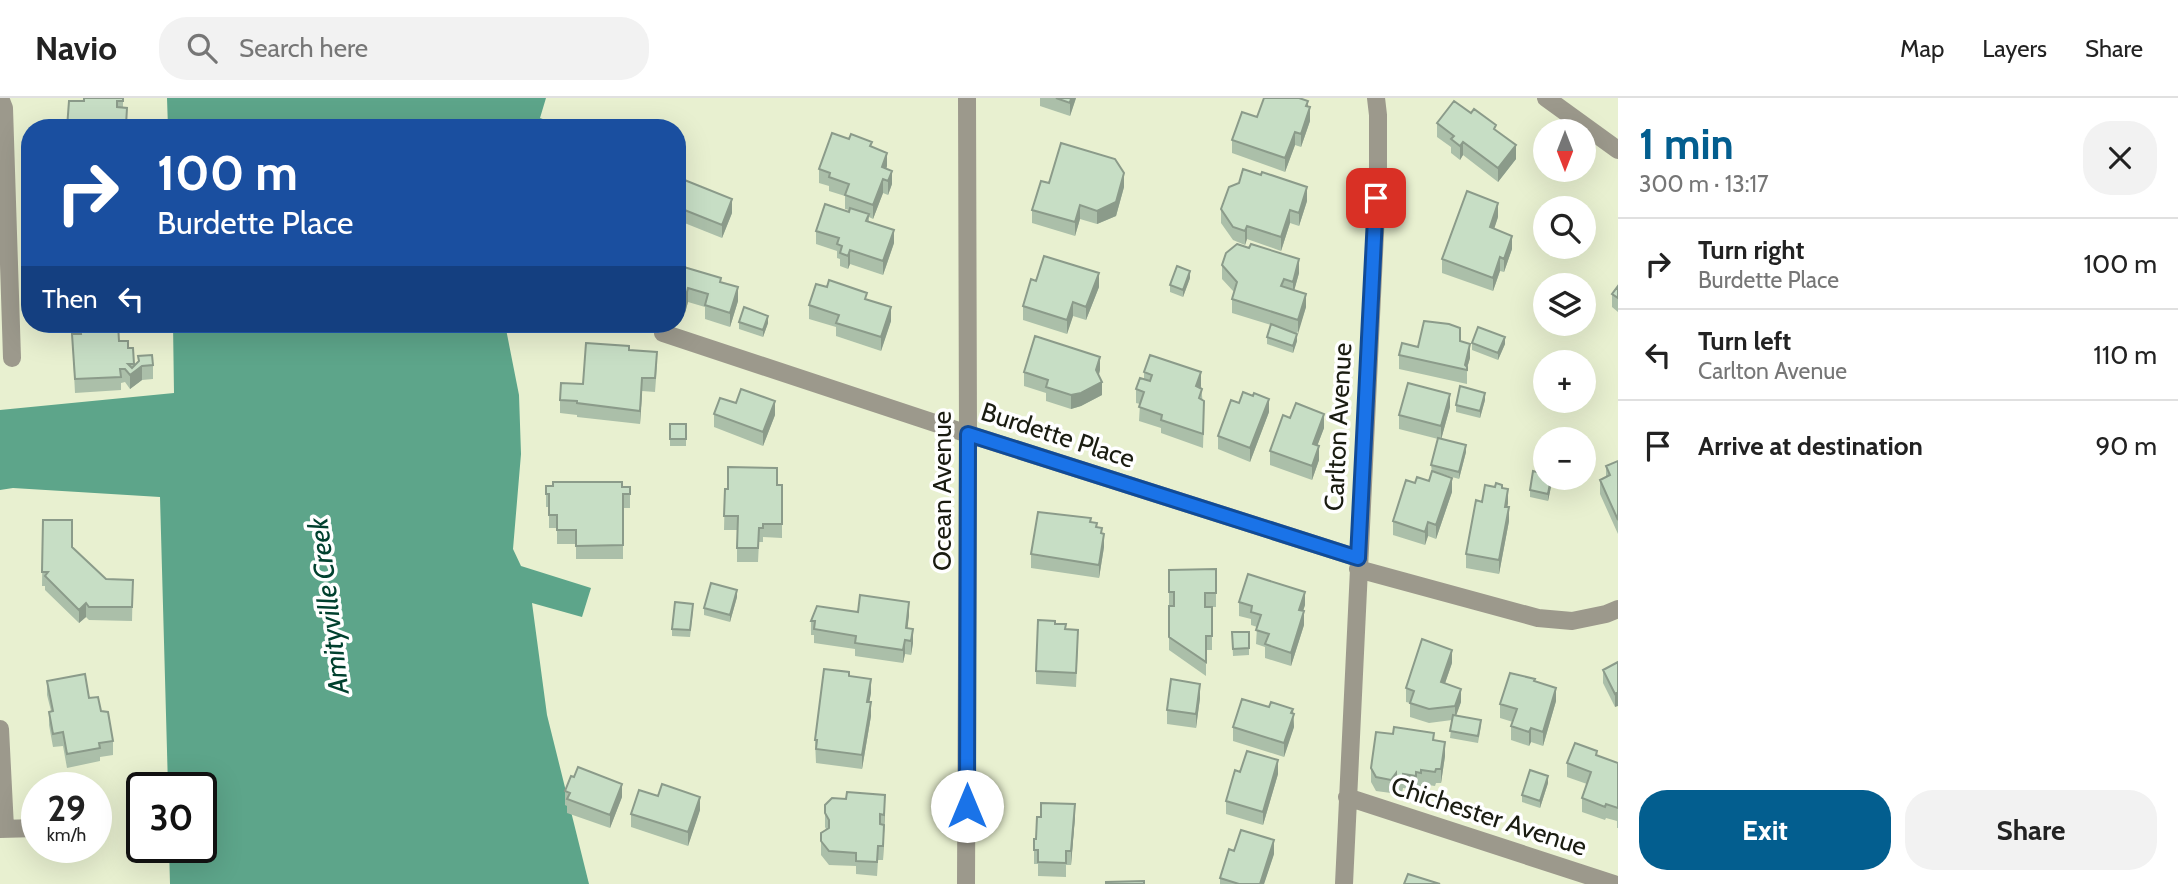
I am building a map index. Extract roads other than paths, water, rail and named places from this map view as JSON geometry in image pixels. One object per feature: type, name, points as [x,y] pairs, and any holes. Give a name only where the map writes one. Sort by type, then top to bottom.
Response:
[{"type":"street","points":[[0,98],[4,108],[12,358]]},
{"type":"street","name":"Ocean Avenue","points":[[966,884],[967,98]]},
{"type":"street","name":"Carlton Avenue","points":[[1344,884],[1378,170],[1376,98]]},
{"type":"street","points":[[1546,98],[1618,150]]},
{"type":"street","name":"Burdette Place","points":[[663,333],[1358,564],[1538,618],[1572,621],[1618,609]]},
{"type":"street","points":[[0,729],[2,829],[21,828]]},
{"type":"street","name":"Chichester Avenue","points":[[1347,797],[1614,884]]},
{"type":"water","points":[[167,98],[546,98],[540,118],[543,119],[168,119]]},
{"type":"water","name":"Amityville Creek","points":[[173,333],[507,333],[519,395],[521,454],[513,549],[521,566],[591,588],[582,617],[532,603],[547,715],[589,884],[170,884],[169,863],[217,863],[217,772],[168,772],[160,497],[13,488],[0,490],[0,410],[174,393]]}]
